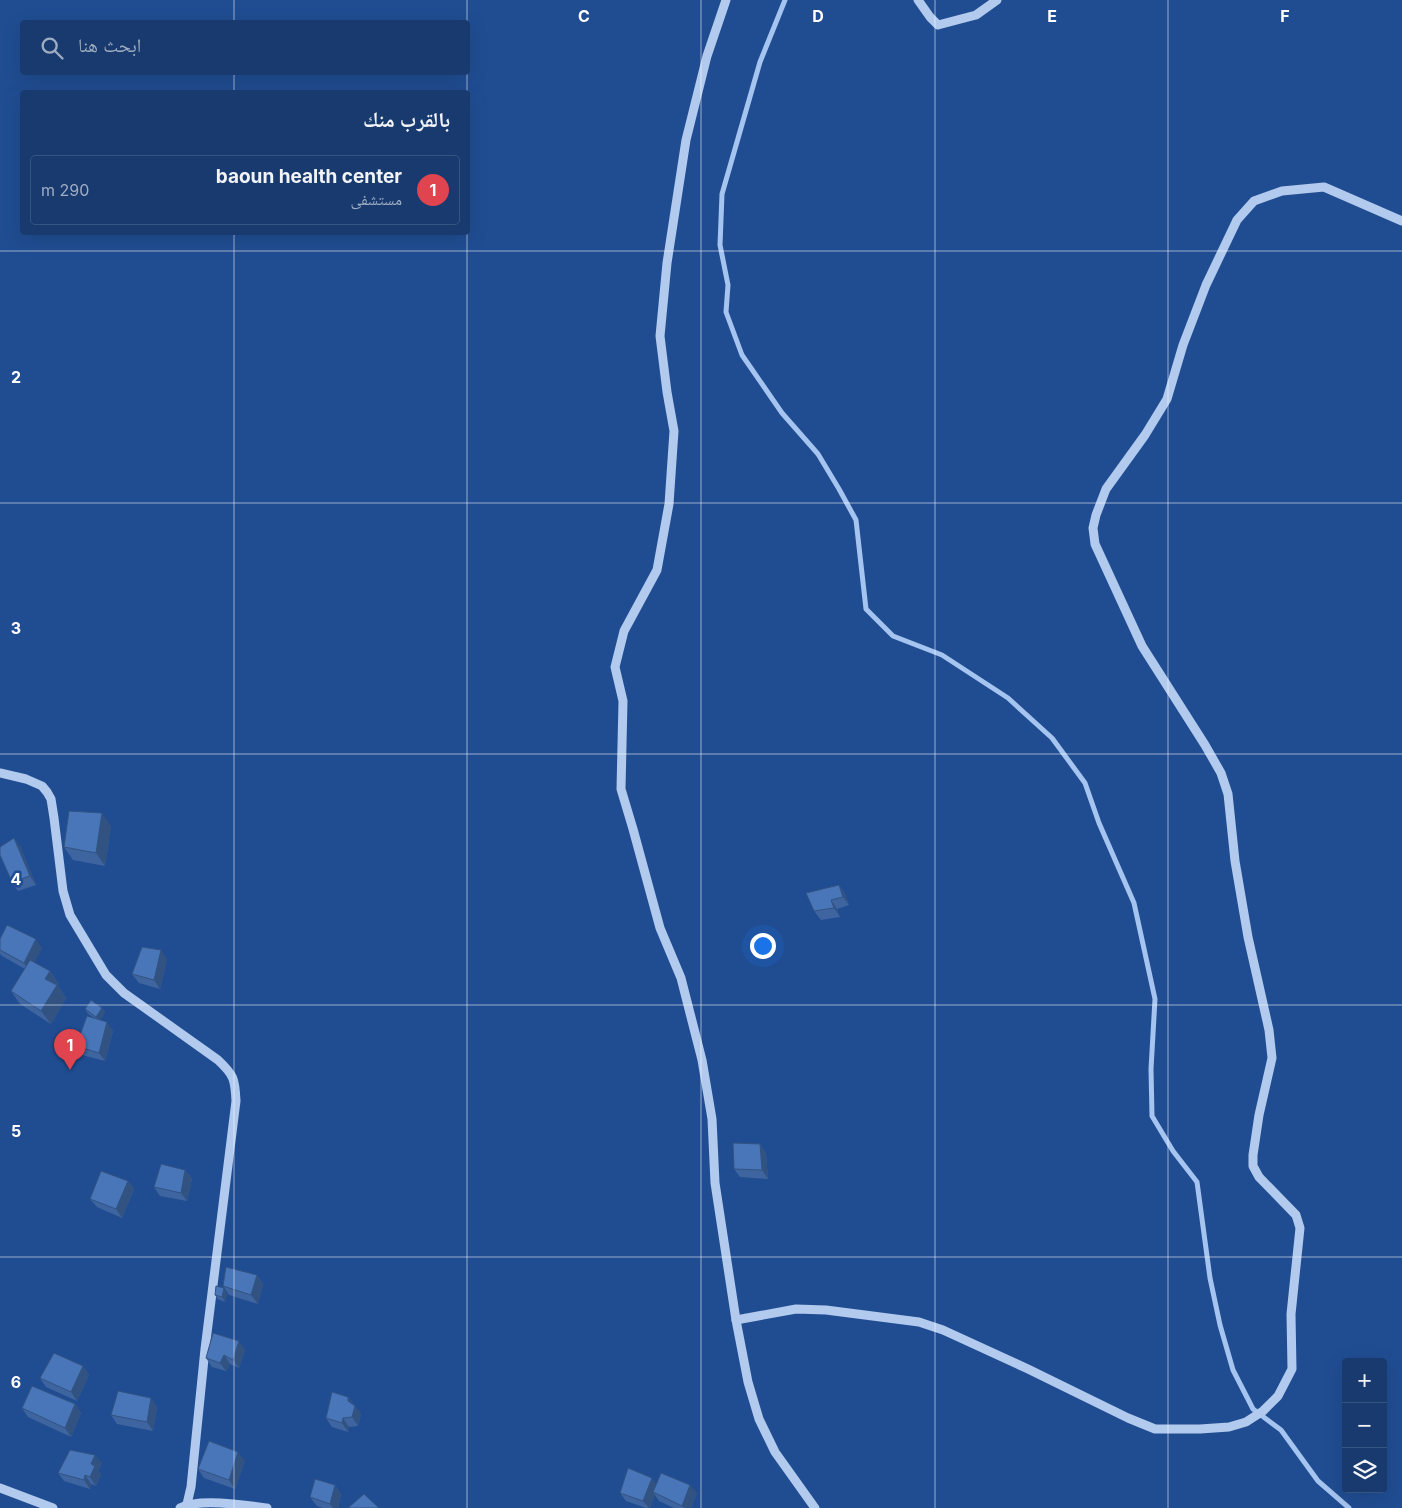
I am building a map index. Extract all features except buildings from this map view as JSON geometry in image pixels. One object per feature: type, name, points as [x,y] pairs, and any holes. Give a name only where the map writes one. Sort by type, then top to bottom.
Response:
[{"type":"street","points":[[726,0],[707,56],[686,140],[667,263],[660,336],[674,431],[669,504],[662,548],[654,576],[624,631],[615,667],[622,701],[621,789],[660,928],[681,978],[702,1060],[712,1119],[716,1183],[736,1320],[746,1374],[758,1420],[775,1452],[815,1508]]},
{"type":"street","points":[[918,0],[938,25],[976,15],[997,0]]},
{"type":"street","points":[[736,1320],[796,1309],[826,1310],[919,1322],[943,1330],[1155,1429],[1200,1430],[1229,1427],[1246,1422],[1263,1411],[1278,1396],[1292,1369],[1292,1305],[1300,1228],[1296,1215],[1259,1177],[1254,1166],[1253,1155],[1259,1115],[1272,1058],[1269,1030],[1248,937],[1235,861],[1228,794],[1221,773],[1205,745],[1142,646],[1095,544],[1093,528],[1106,489],[1129,458],[1167,399],[1183,345],[1206,285],[1237,220],[1254,201],[1282,190],[1324,186],[1402,221]]},
{"type":"street","points":[[0,773],[42,786],[51,799],[63,892],[70,916],[106,975],[124,993],[218,1060],[232,1073],[236,1101],[205,1348],[191,1487],[183,1506],[236,1504],[267,1508]]},
{"type":"street","points":[[0,1488],[53,1508]]},
{"type":"waterway","points":[[785,0],[760,62],[722,194],[720,245],[728,285],[726,312],[742,355],[782,413],[818,454],[856,520],[866,609],[893,636],[942,655],[1008,698],[1052,738],[1085,783],[1099,823],[1134,903],[1155,999],[1151,1069],[1152,1116],[1173,1151],[1197,1182],[1210,1278],[1220,1325],[1233,1370],[1253,1409],[1281,1430],[1318,1481],[1349,1508]]},
{"type":"place","name":"baoun health center","points":[[70,1070]]}]
